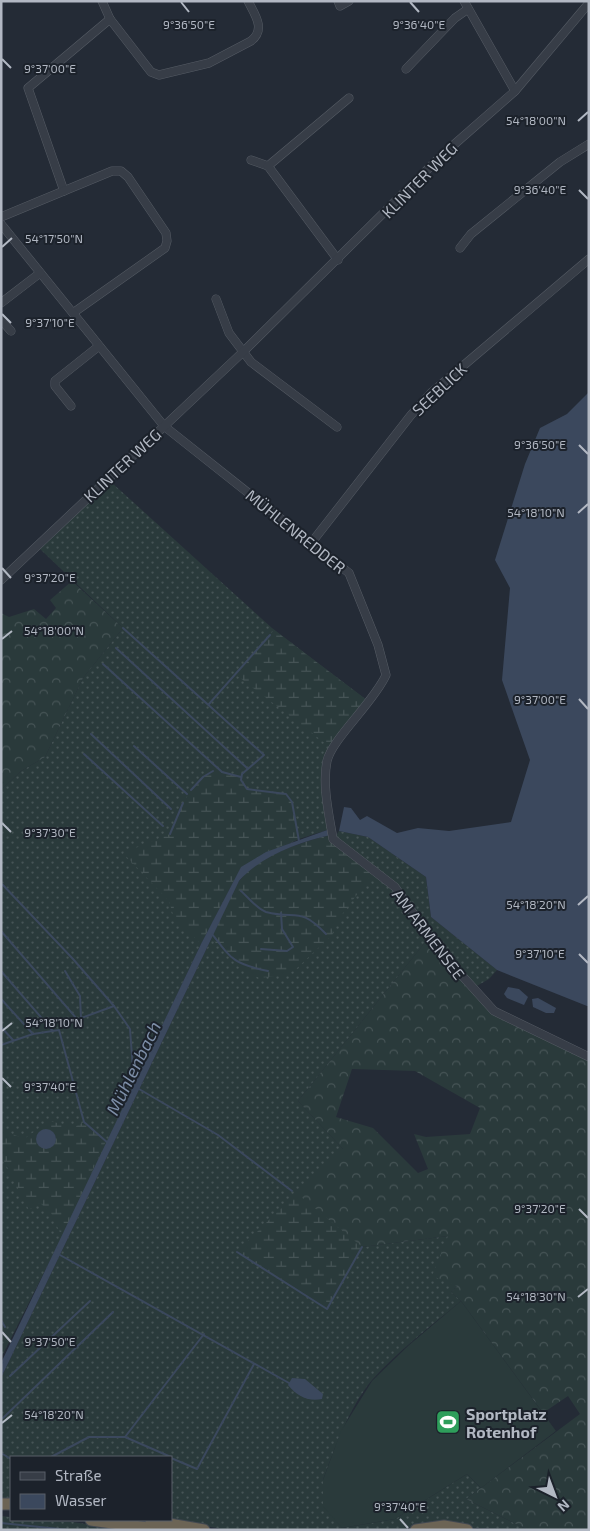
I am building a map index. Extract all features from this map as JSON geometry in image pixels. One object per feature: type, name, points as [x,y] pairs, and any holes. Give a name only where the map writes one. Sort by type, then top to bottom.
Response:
[{"type":"highway","points":[[98,1521],[162,1530]]},
{"type":"highway","points":[[152,1521],[204,1530]]},
{"type":"highway","points":[[416,1530],[444,1526],[467,1530]]},
{"type":"street","points":[[102,1],[110,19],[151,72],[159,75],[209,63],[257,36],[260,24],[248,1]]},
{"type":"street","points":[[339,4],[349,1]]},
{"type":"street","points":[[464,1],[515,91]]},
{"type":"street","name":"KLINTER WEG","points":[[1,580],[244,351],[442,156],[515,91],[588,7]]},
{"type":"street","points":[[406,69],[456,18],[468,10]]},
{"type":"street","points":[[64,190],[28,88],[110,19]]},
{"type":"street","points":[[268,166],[349,98]]},
{"type":"street","points":[[460,248],[471,234],[560,162],[589,144]]},
{"type":"street","points":[[251,160],[268,166],[338,260]]},
{"type":"street","points":[[1,217],[112,171],[120,171],[128,177],[166,233],[167,241],[165,248],[73,313]]},
{"type":"street","name":"MÜHLENREDDER","points":[[1,224],[164,426],[349,573],[386,669]]},
{"type":"street","name":"SEEBLICK","points":[[312,542],[411,415],[431,393],[589,259]]},
{"type":"street","points":[[1,303],[40,273]]},
{"type":"street","points":[[216,299],[228,333],[251,362],[337,427]]},
{"type":"street","points":[[1,320],[10,331]]},
{"type":"street","points":[[71,406],[55,386],[55,381],[99,346]]},
{"type":"street","name":"AM ARMENSEE","points":[[386,669],[384,681],[372,701],[333,748],[327,760],[326,773],[332,834],[395,887],[438,949],[494,1012],[589,1057]]},
{"type":"green space","points":[[111,482],[272,628],[368,701],[331,745],[324,760],[322,777],[330,829],[299,839],[241,867],[201,944],[62,1237],[1,1358],[1,790],[21,771],[45,757],[83,678],[123,628],[40,549]]},
{"type":"green space","points":[[72,581],[123,628],[83,678],[45,757],[21,771],[1,790],[1,613],[9,617],[34,609],[46,619],[56,608],[50,600]]},
{"type":"green space","points":[[274,630],[368,701],[330,747],[235,674]]},
{"type":"green space","points":[[213,771],[241,777],[247,789],[286,794],[292,802],[299,839],[266,852],[241,867],[201,944],[174,918],[169,901],[123,853],[170,834],[181,807],[191,790]]},
{"type":"green space","points":[[339,831],[368,837],[426,877],[431,917],[497,970],[489,979],[475,987],[440,948],[397,885],[334,839]]},
{"type":"green space","points":[[331,835],[393,889],[427,940],[298,1101],[343,1149],[362,1247],[448,1236],[457,1286],[451,1292],[461,1301],[382,1369],[356,1403],[338,1441],[323,1480],[342,1528],[395,1519],[467,1474],[481,1488],[466,1499],[528,1530],[415,1526],[401,1530],[229,1530],[172,1521],[172,1456],[10,1456],[10,1501],[1,1500],[1,1378],[239,881]]},
{"type":"green space","points":[[331,835],[373,873],[332,928],[333,934],[295,970],[284,975],[259,978],[240,968],[211,938],[239,882],[256,865],[280,851]]},
{"type":"green space","points":[[427,940],[493,1013],[589,1059],[589,1530],[528,1530],[466,1499],[580,1414],[568,1396],[543,1413],[461,1301],[451,1292],[457,1286],[432,1276],[448,1236],[362,1247],[296,1193],[343,1149],[298,1101]],"holes":[[[352,1069],[415,1071],[480,1108],[470,1134],[426,1137],[414,1134],[428,1169],[418,1173],[373,1128],[336,1117]]]},
{"type":"green space","points":[[49,1121],[74,1127],[84,1122],[106,1141],[62,1237],[51,1213],[40,1203],[29,1210],[1,1155],[1,1129],[24,1139]]},
{"type":"green space","points":[[296,1193],[362,1247],[327,1309],[237,1252]]},
{"type":"green space","name":"Sportplatz Rotenhof","points":[[461,1301],[556,1431],[481,1488],[467,1474],[395,1519],[342,1528],[323,1506],[323,1480],[341,1431],[372,1381],[408,1346]]},
{"type":"green space","points":[[1,1516],[10,1517],[10,1521],[73,1522],[124,1530],[1,1530]]},
{"type":"water","points":[[589,392],[589,1006],[587,1006],[497,970],[431,917],[426,877],[368,837],[339,831],[344,807],[351,808],[360,820],[367,816],[397,833],[418,828],[449,831],[511,822],[530,760],[502,680],[510,588],[495,560],[525,464],[540,428],[567,414]]},
{"type":"water","points":[[330,829],[331,835],[294,846],[269,857],[239,881],[1,1378],[1,1363],[201,944],[241,867],[266,852]]},
{"type":"water","points":[[508,987],[519,989],[528,997],[524,1005],[507,998],[504,994]]},
{"type":"water","points":[[538,998],[556,1008],[554,1013],[546,1013],[533,1007],[532,999]]},
{"type":"water","points":[[46,1129],[53,1132],[56,1139],[53,1146],[46,1149],[39,1146],[36,1139],[39,1132]]},
{"type":"water","points":[[292,1378],[305,1379],[323,1394],[322,1399],[312,1400],[299,1395],[288,1385]]},
{"type":"waterway","points":[[123,628],[264,755],[242,774],[241,780],[247,789],[286,794],[292,802],[299,841]]},
{"type":"waterway","points":[[209,704],[270,635]]},
{"type":"waterway","points":[[116,648],[247,768]]},
{"type":"waterway","points":[[103,664],[222,772],[241,777]]},
{"type":"waterway","points":[[91,734],[171,809]]},
{"type":"waterway","points":[[134,746],[187,794]]},
{"type":"waterway","points":[[84,754],[163,826]]},
{"type":"waterway","points":[[191,790],[203,777],[213,771]]},
{"type":"waterway","points":[[170,834],[183,803]]},
{"type":"waterway","name":"Mühlenbach","points":[[1,883],[73,959],[114,1006],[130,1029],[133,1070]]},
{"type":"waterway","points":[[241,891],[256,906],[266,912],[303,917],[317,925],[326,934]]},
{"type":"waterway","points":[[261,949],[287,951],[293,947],[282,929],[281,913]]},
{"type":"waterway","points":[[1,931],[77,1019]]},
{"type":"waterway","points":[[212,934],[224,950],[235,960],[248,966],[268,971]]},
{"type":"waterway","points":[[1,971],[52,1030]]},
{"type":"waterway","points":[[65,971],[80,996],[81,1018]]},
{"type":"waterway","points":[[1,999],[33,1034]]},
{"type":"waterway","points":[[65,1024],[114,1006]]},
{"type":"waterway","points":[[1,1027],[13,1040]]},
{"type":"waterway","points":[[1,1045],[33,1034],[59,1030],[84,1122],[108,1143]]},
{"type":"waterway","name":"Mühlenbach","points":[[139,1089],[218,1135],[292,1191]]},
{"type":"waterway","points":[[237,1252],[327,1309],[362,1247]]},
{"type":"waterway","points":[[60,1255],[289,1383]]},
{"type":"waterway","points":[[10,1376],[90,1301]]},
{"type":"waterway","points":[[3,1418],[113,1312]]},
{"type":"waterway","points":[[1,1320],[5,1327]]},
{"type":"waterway","points":[[125,1437],[204,1334]]},
{"type":"waterway","points":[[172,1458],[197,1469],[254,1364]]},
{"type":"waterway","points":[[53,1456],[89,1437],[125,1437],[169,1456]]},
{"type":"waterway","points":[[1,1453],[10,1458]]},
{"type":"waterway","points":[[1,1523],[69,1530]]},
{"type":"place","name":"Sportplatz Rotenhof","points":[[448,1422]]}]
